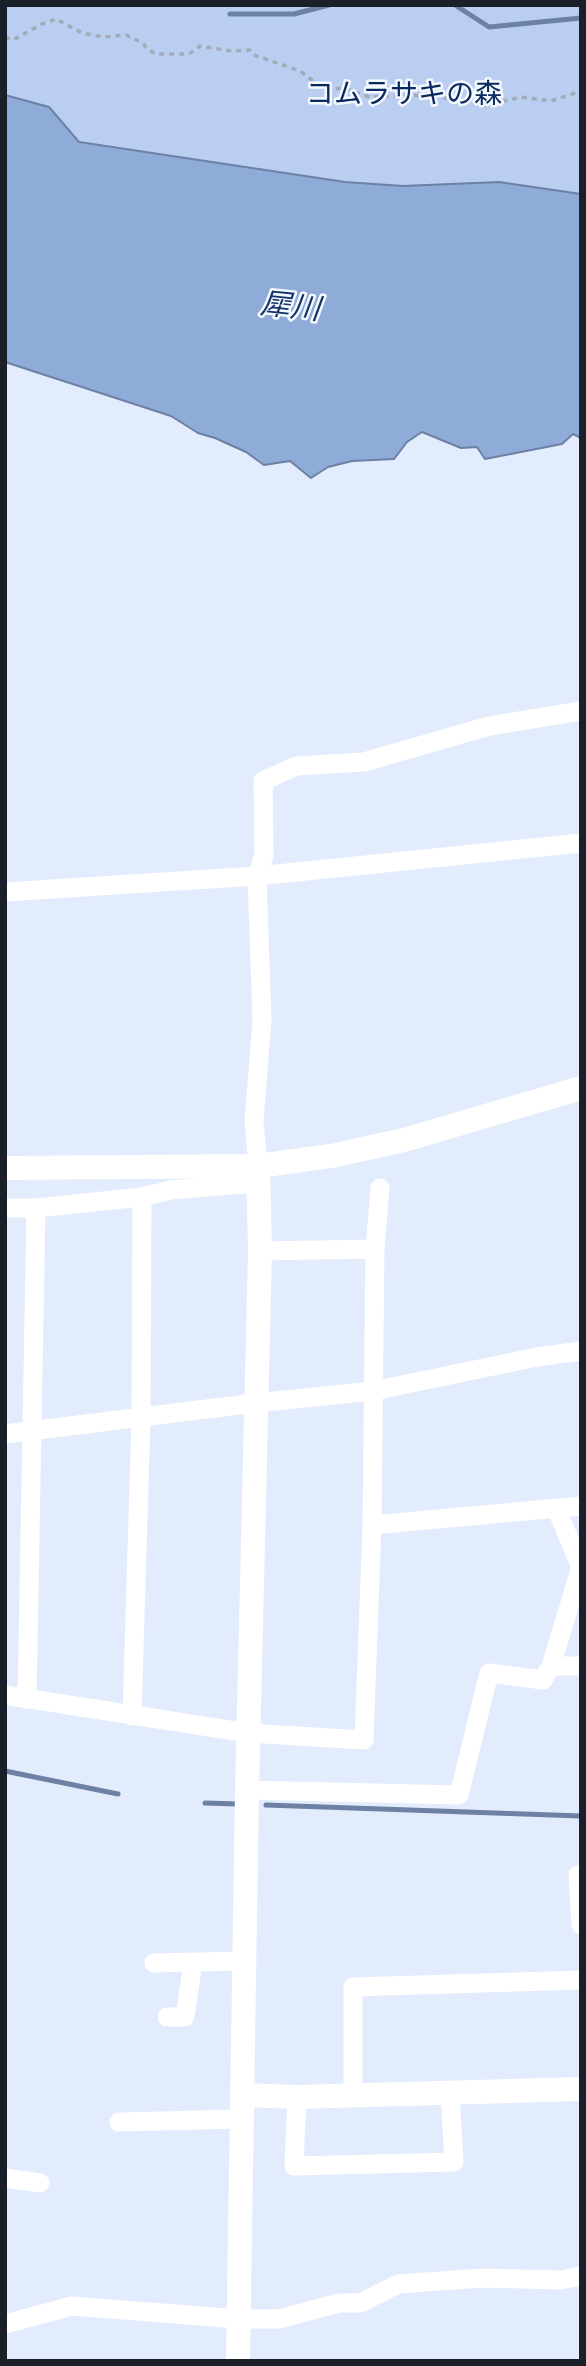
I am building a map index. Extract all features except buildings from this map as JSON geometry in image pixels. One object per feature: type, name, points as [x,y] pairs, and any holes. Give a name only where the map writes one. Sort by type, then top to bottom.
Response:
[{"type":"street","points":[[238,2361],[248,1733],[260,1251],[254,1121],[262,1020],[257,876],[264,856],[264,781],[296,766],[364,762],[489,726],[581,711]]},
{"type":"street","points":[[5,892],[257,876],[581,843]]},
{"type":"street","points":[[5,1208],[36,1208],[142,1197],[257,1174],[404,1140],[581,1088]]},
{"type":"street","points":[[5,1168],[257,1174]]},
{"type":"street","points":[[5,1695],[248,1733],[364,1740],[372,1525],[375,1248],[380,1188]]},
{"type":"street","points":[[132,1716],[141,1418],[142,1197]]},
{"type":"street","points":[[27,1699],[36,1208]]},
{"type":"street","points":[[260,1251],[375,1248]]},
{"type":"street","points":[[5,1434],[373,1391],[537,1357],[581,1352]]},
{"type":"street","points":[[372,1525],[581,1506]]},
{"type":"street","points":[[247,1790],[458,1795],[489,1673],[543,1680],[551,1666],[581,1567],[556,1508]]},
{"type":"street","points":[[551,1666],[581,1666]]},
{"type":"street","points":[[581,1875],[578,1875],[581,1925]]},
{"type":"street","points":[[154,1964],[244,1961]]},
{"type":"street","points":[[167,2017],[186,2017],[193,1962]]},
{"type":"street","points":[[353,2095],[353,1987],[581,1980]]},
{"type":"street","points":[[119,2122],[241,2107],[297,2097],[581,2089]]},
{"type":"street","points":[[297,2097],[294,2166],[454,2162],[450,2093]]},
{"type":"street","points":[[5,2178],[40,2183]]},
{"type":"street","points":[[5,2324],[72,2306],[239,2319],[279,2319],[339,2303],[360,2304],[398,2284],[483,2278],[561,2280],[581,2276]]},
{"type":"path","points":[[5,37],[13,40],[56,19],[82,33],[104,37],[126,35],[143,43],[156,54],[189,54],[200,46],[232,51],[250,50],[254,55],[300,71],[320,86],[344,88],[369,97],[431,95],[484,106],[521,97],[551,101],[581,91]]},
{"type":"green space","name":"コムラサキの森","points":[[5,5],[581,5],[581,194],[499,182],[403,186],[345,182],[79,142],[49,107],[5,95]]},
{"type":"water","name":"犀川","points":[[5,95],[49,107],[79,142],[345,182],[403,186],[499,182],[581,194],[581,438],[573,434],[562,444],[485,459],[477,447],[461,448],[422,432],[407,442],[394,459],[352,461],[328,467],[311,478],[290,461],[264,465],[246,452],[198,433],[171,416],[5,362]]},
{"type":"waterway","points":[[230,14],[294,14],[329,5]]},
{"type":"waterway","points":[[455,5],[489,27],[581,18]]},
{"type":"waterway","points":[[5,1771],[118,1794]]},
{"type":"waterway","points":[[205,1803],[238,1804]]},
{"type":"waterway","points":[[266,1805],[581,1816]]}]
